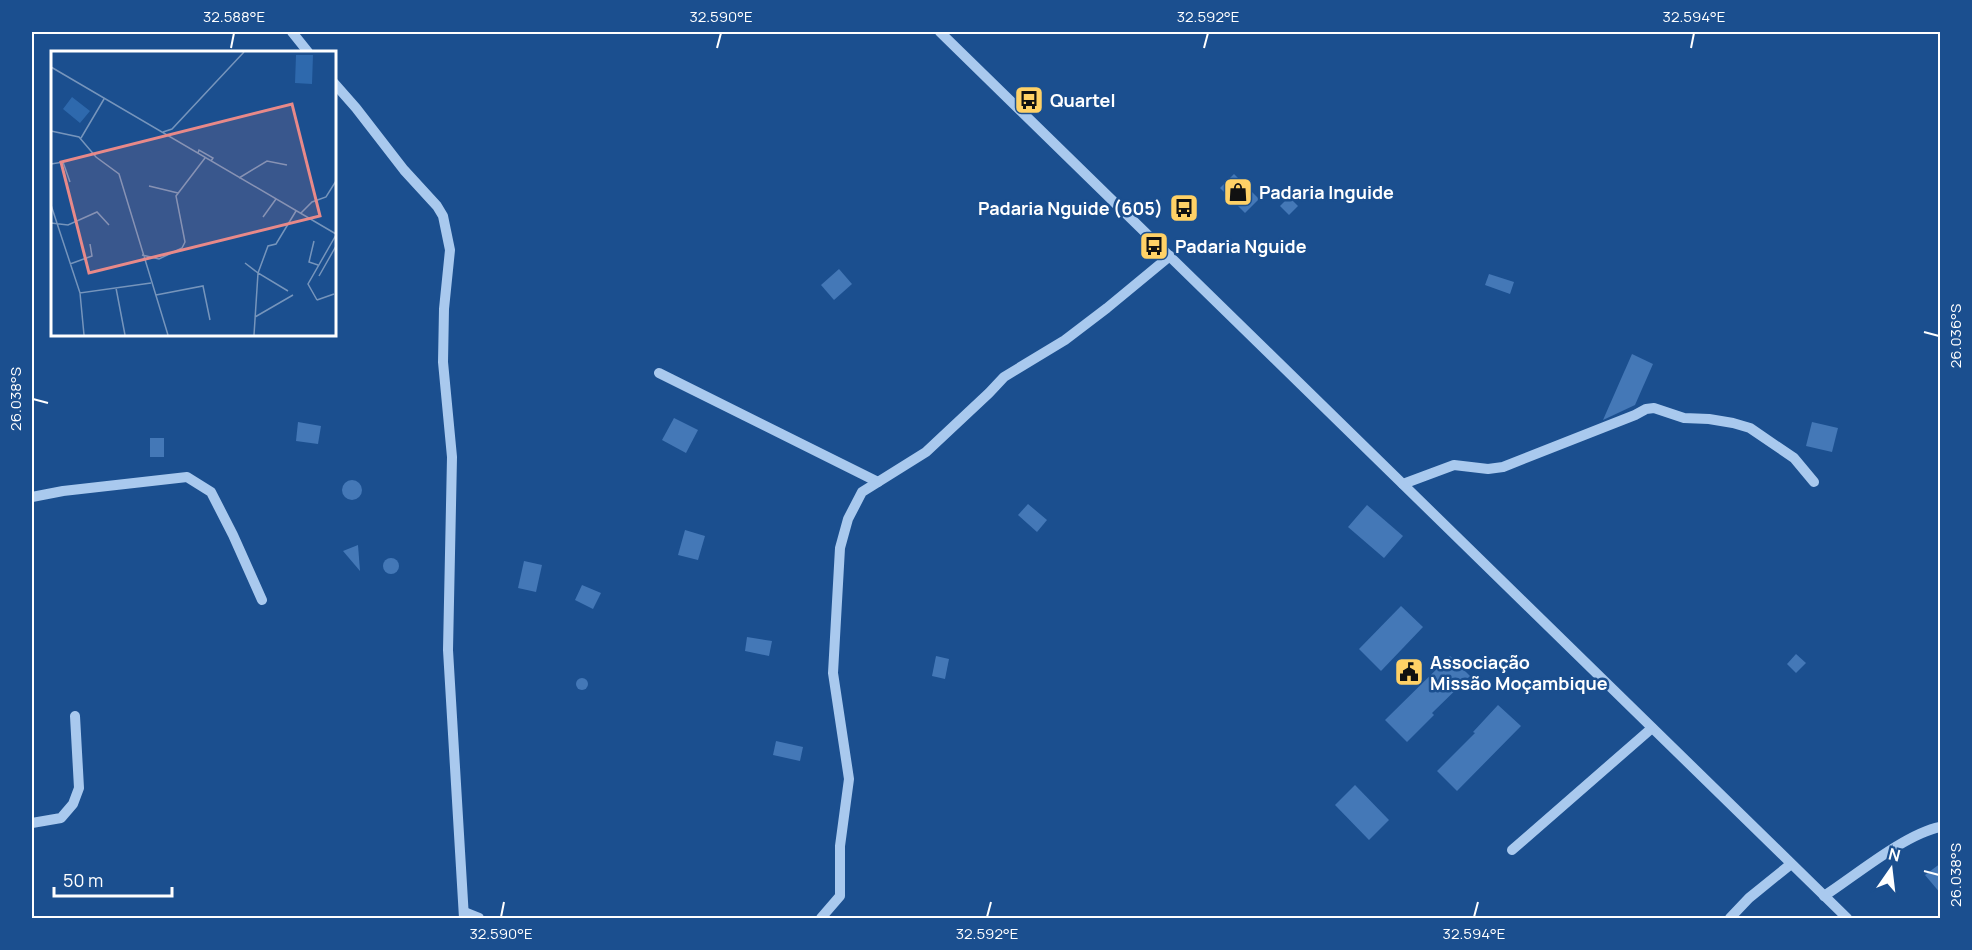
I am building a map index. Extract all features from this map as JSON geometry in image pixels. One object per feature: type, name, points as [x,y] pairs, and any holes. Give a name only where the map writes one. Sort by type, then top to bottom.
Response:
[{"type":"street","points":[[292,32],[308,51]]},
{"type":"street","points":[[940,32],[1847,918]]},
{"type":"street","points":[[336,85],[404,170],[437,206],[443,216],[450,250],[444,309],[443,362],[452,458],[448,650],[464,915],[479,918]]},
{"type":"street","points":[[821,918],[840,896],[840,846],[849,779],[833,673],[840,548],[855,504],[862,492],[926,452],[1004,377],[1065,340],[1170,256]]},
{"type":"street","points":[[659,373],[878,482]]},
{"type":"street","points":[[1403,484],[1454,465],[1488,469],[1503,467],[1635,416],[1646,409],[1654,408],[1684,418],[1709,419],[1750,428],[1794,458],[1814,482]]},
{"type":"street","points":[[32,497],[63,491],[188,477],[211,492],[262,600]]},
{"type":"street","points":[[32,823],[61,818],[73,804],[79,788],[75,716]]},
{"type":"street","points":[[1512,850],[1652,728]]},
{"type":"street","points":[[1824,896],[1900,845],[1918,835],[1941,827]]},
{"type":"street","points":[[1730,918],[1749,898],[1791,864]]},
{"type":"building","points":[[1234,174],[1259,199],[1245,213],[1220,188]]},
{"type":"building","points":[[1289,197],[1298,206],[1289,215],[1280,206]]},
{"type":"building","points":[[839,269],[852,284],[834,300],[821,285]]},
{"type":"building","points":[[1489,274],[1514,282],[1510,294],[1485,285]]},
{"type":"building","points":[[1632,354],[1653,364],[1635,405],[1603,420]]},
{"type":"building","points":[[674,418],[698,430],[686,453],[662,440]]},
{"type":"building","points":[[298,422],[321,426],[318,444],[296,441]]},
{"type":"building","points":[[1812,422],[1838,428],[1832,452],[1806,446]]},
{"type":"building","points":[[150,438],[164,438],[164,457],[150,457]]},
{"type":"building","points":[[352,480],[359,483],[362,490],[359,497],[352,500],[345,497],[342,490],[345,483]]},
{"type":"building","points":[[1028,504],[1047,520],[1037,532],[1018,515]]},
{"type":"building","points":[[1367,505],[1403,536],[1384,558],[1348,527]]},
{"type":"building","points":[[685,530],[705,536],[698,560],[678,555]]},
{"type":"building","points":[[358,545],[360,571],[343,551]]},
{"type":"building","points":[[391,558],[397,560],[399,566],[397,572],[391,574],[385,572],[383,566],[385,560]]},
{"type":"building","points":[[524,561],[542,565],[536,592],[518,588]]},
{"type":"building","points":[[582,585],[601,593],[593,609],[575,600]]},
{"type":"building","points":[[1401,606],[1423,627],[1381,671],[1359,649]]},
{"type":"building","points":[[747,637],[772,641],[769,656],[745,651]]},
{"type":"building","points":[[1796,654],[1806,663],[1796,673],[1787,664]]},
{"type":"building","points":[[936,656],[949,659],[945,679],[932,676]]},
{"type":"building","points":[[1450,656],[1470,676],[1432,713],[1434,715],[1407,742],[1385,720]]},
{"type":"building","points":[[584,678],[588,684],[584,690],[580,690],[576,682]]},
{"type":"building","points":[[1498,705],[1521,726],[1457,791],[1437,771],[1475,733],[1473,732]]},
{"type":"building","points":[[776,741],[803,747],[800,761],[773,755]]},
{"type":"building","points":[[1355,785],[1389,820],[1369,840],[1335,805]]},
{"type":"building","points":[[1941,863],[1941,894],[1925,875]]},
{"type":"place","name":"Quartel","points":[[1029,100]]},
{"type":"place","name":"Padaria Inguide","points":[[1238,192]]},
{"type":"place","name":"Padaria Nguide (605)","points":[[1184,208]]},
{"type":"place","name":"Padaria Nguide","points":[[1154,246]]},
{"type":"place","name":"Associação Missão Moçambique","points":[[1409,672]]}]
